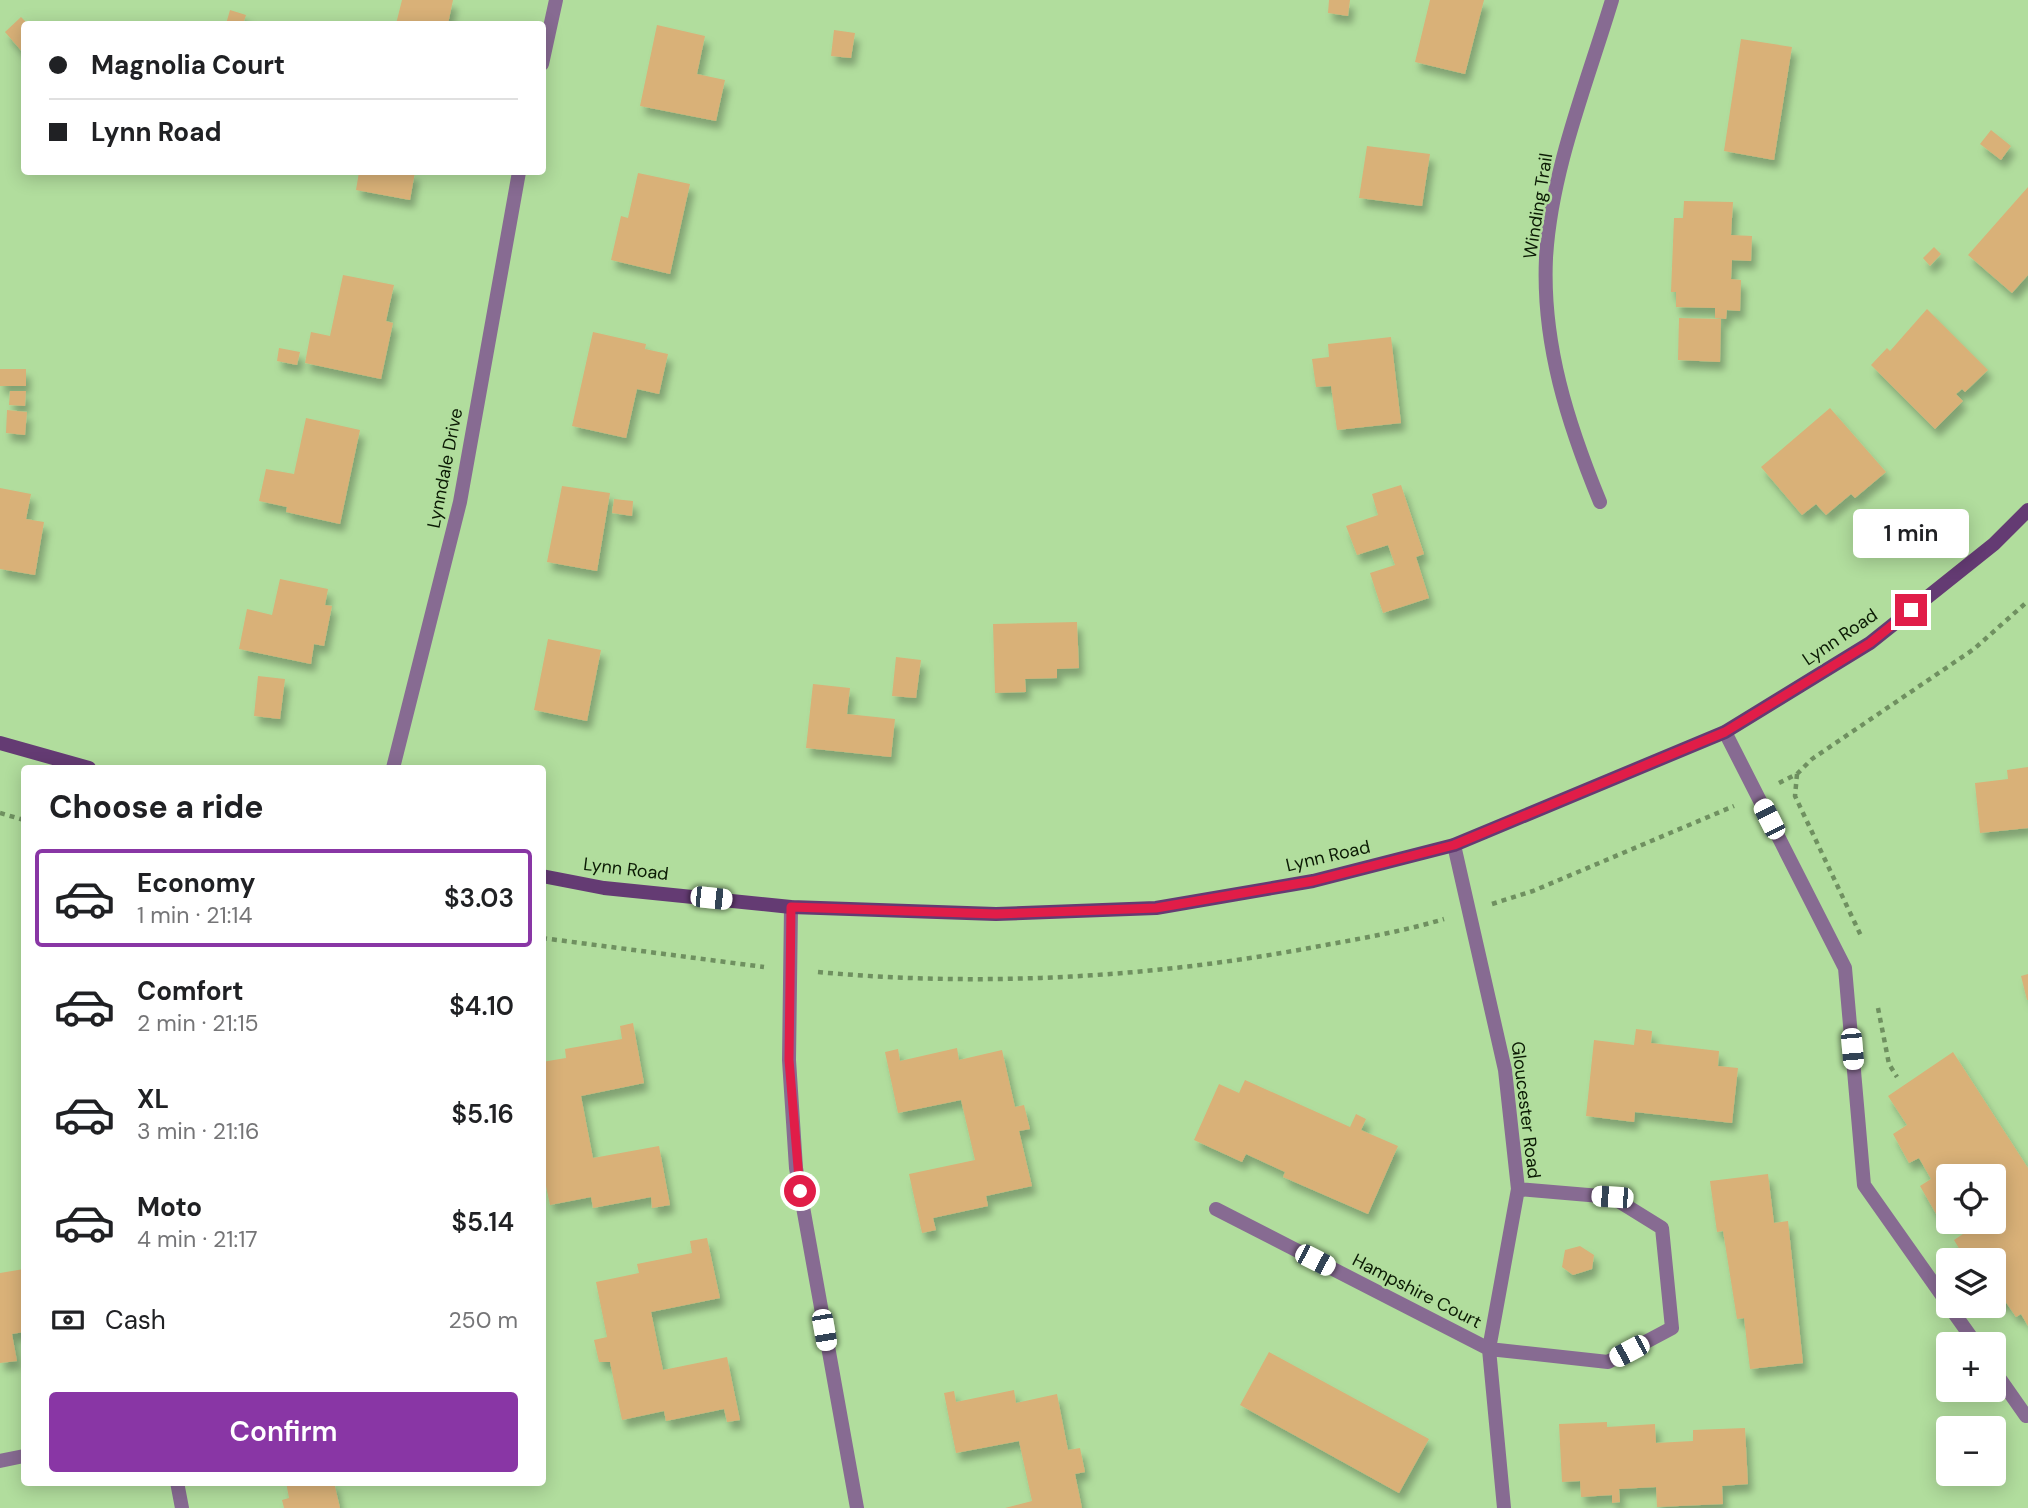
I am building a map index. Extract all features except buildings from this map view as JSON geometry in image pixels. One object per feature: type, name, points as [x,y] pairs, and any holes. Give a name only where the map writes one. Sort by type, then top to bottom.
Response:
[{"type":"main road","name":"Lynn Road","points":[[546,877],[604,888],[791,907],[996,914],[1156,908],[1313,881],[1454,845],[1725,732],[1870,643],[1994,544],[2028,510]]},
{"type":"main road","points":[[0,743],[78,765]]},
{"type":"street","points":[[546,46],[556,0]]},
{"type":"street","name":"Winding Trail","points":[[1600,502],[1573,437],[1556,374],[1548,314],[1546,258],[1566,149],[1612,0]]},
{"type":"street","name":"Lynndale Drive","points":[[394,765],[460,502],[518,175]]},
{"type":"street","points":[[1725,732],[1845,968],[1864,1185],[1936,1288]]},
{"type":"street","name":"Gloucester Road","points":[[1454,845],[1505,1070],[1518,1189],[1489,1349],[1504,1508]]},
{"type":"street","points":[[791,907],[789,1060],[796,1168],[857,1508]]},
{"type":"street","points":[[1489,1349],[1608,1362],[1672,1328],[1662,1228],[1612,1197],[1518,1189]]},
{"type":"street","name":"Hampshire Court","points":[[1216,1209],[1489,1349]]},
{"type":"street","points":[[2006,1388],[2026,1416]]},
{"type":"street","points":[[0,1461],[21,1457]]},
{"type":"street","points":[[178,1486],[182,1508]]},
{"type":"path","points":[[1797,774],[1812,759],[1974,649],[2028,601]]},
{"type":"path","points":[[1533,891],[1722,812]]},
{"type":"path","points":[[0,813],[21,819]]},
{"type":"path","points":[[840,974],[989,980],[1112,973],[1230,962],[1408,930]]},
{"type":"path","points":[[546,939],[736,965]]},
{"type":"route","points":[[800,1191],[789,1060],[788,969],[791,907],[996,914],[1156,908],[1313,881],[1454,845],[1725,732],[1870,643],[1911,610]]}]
